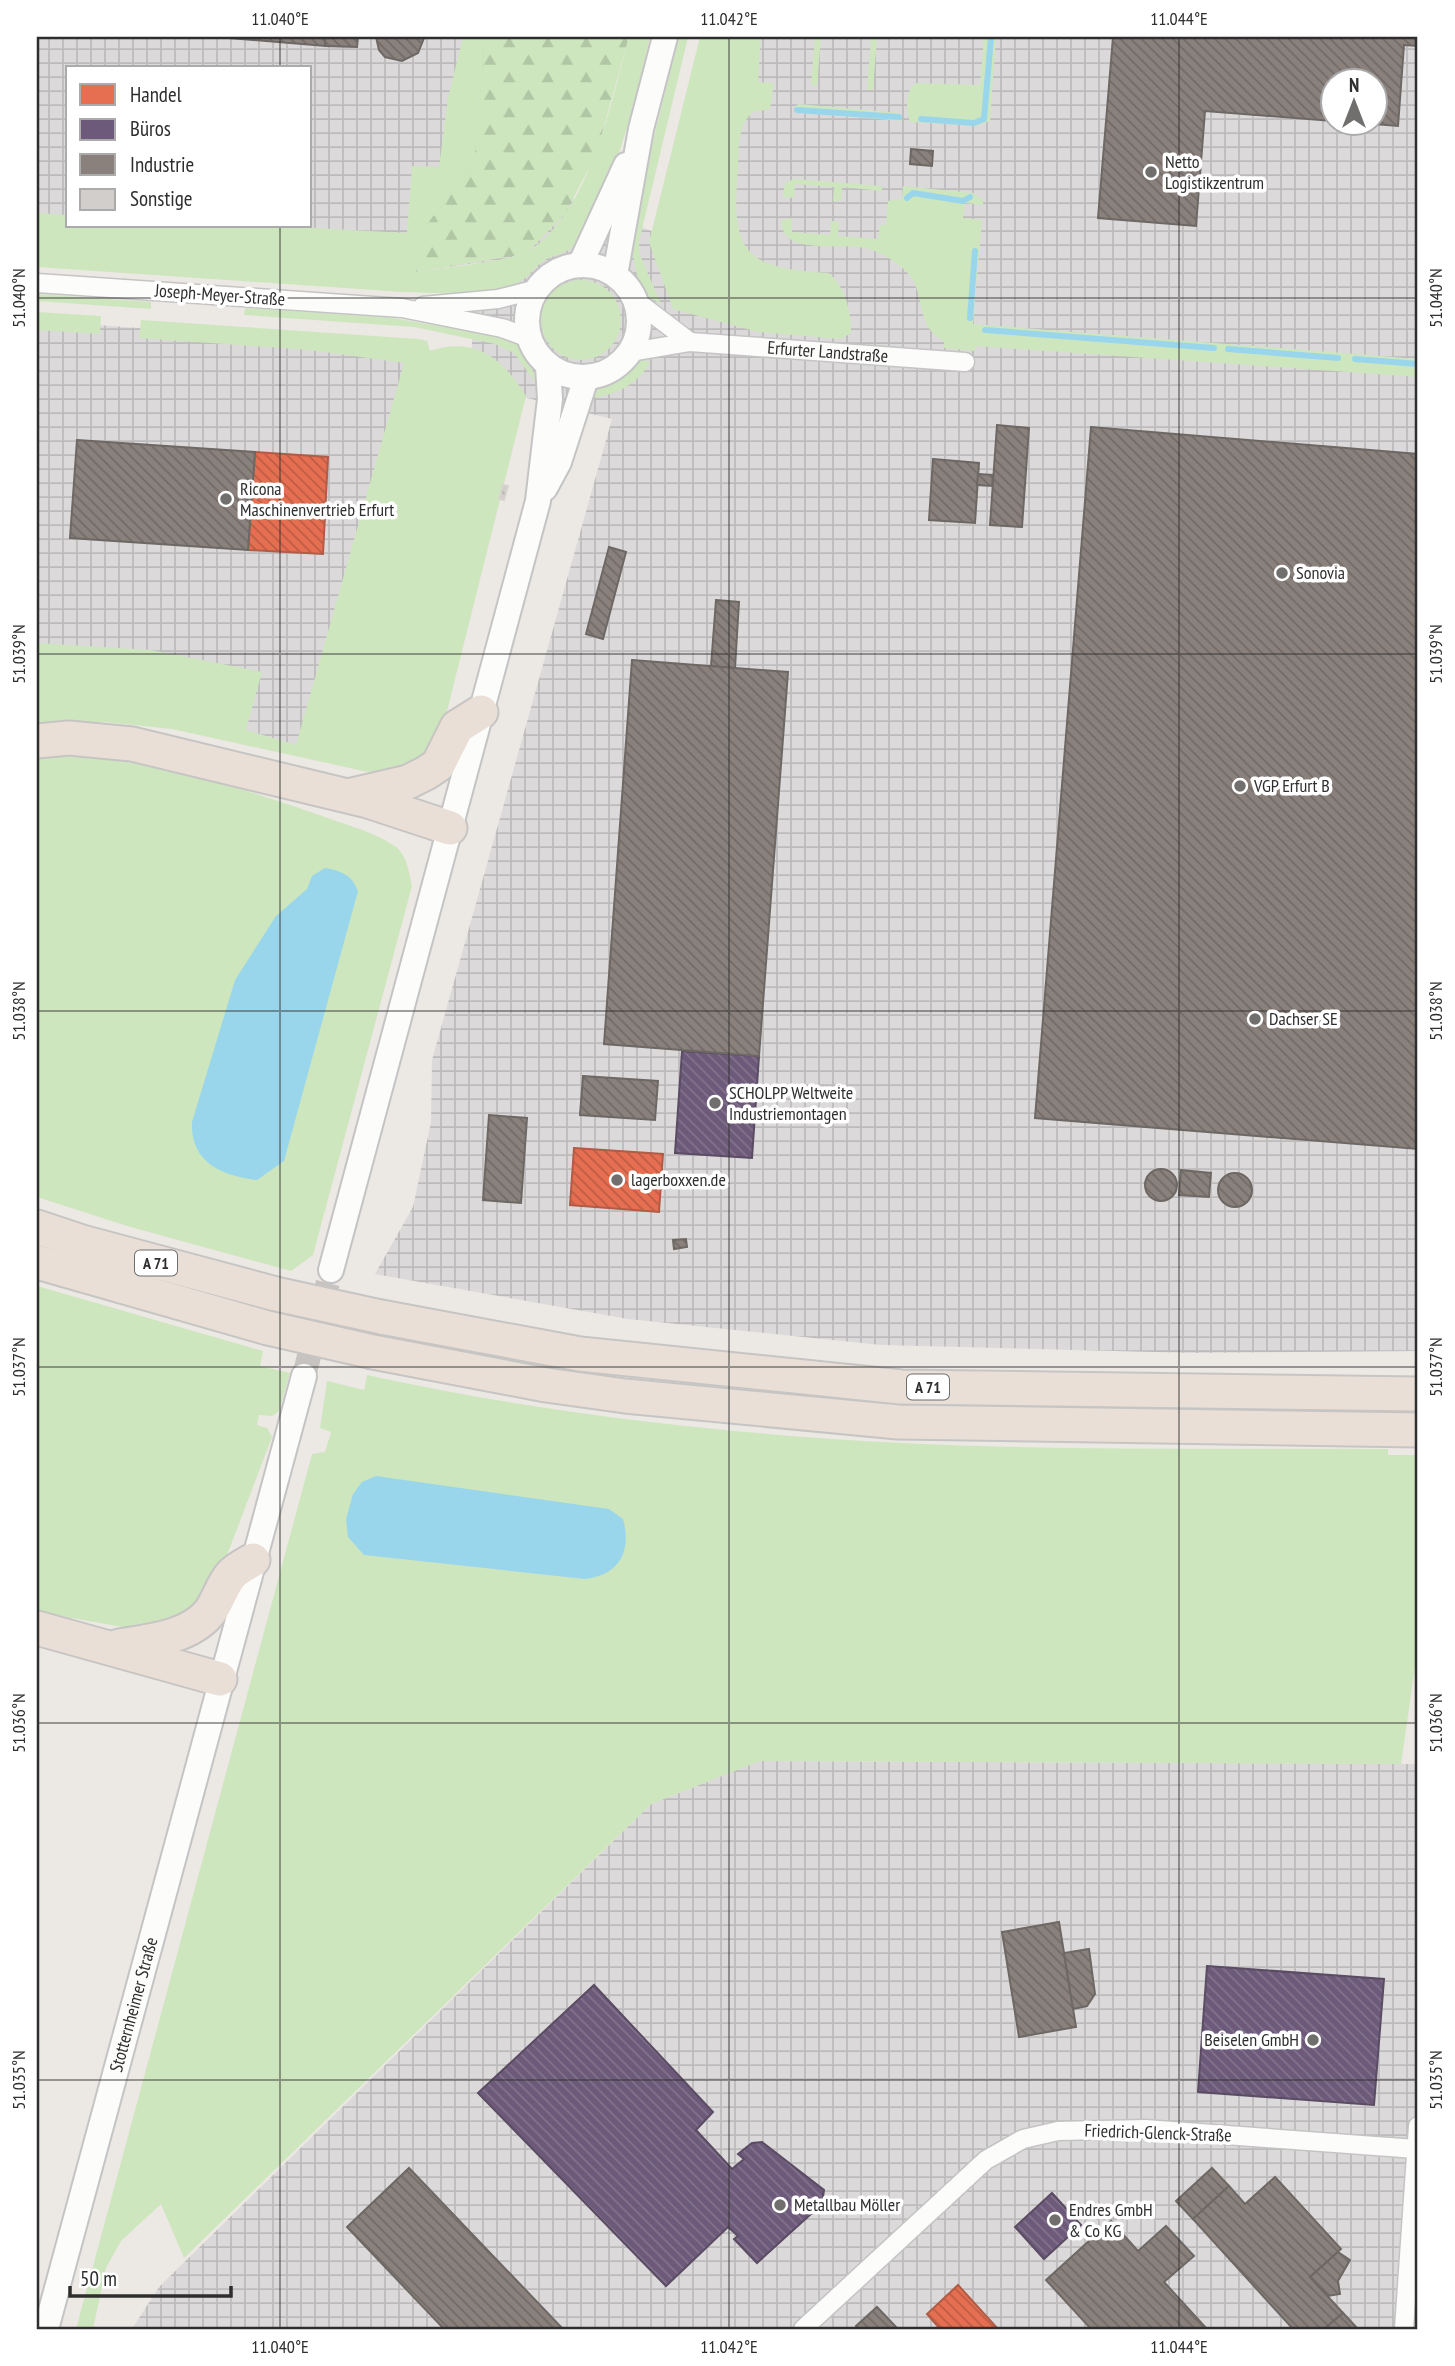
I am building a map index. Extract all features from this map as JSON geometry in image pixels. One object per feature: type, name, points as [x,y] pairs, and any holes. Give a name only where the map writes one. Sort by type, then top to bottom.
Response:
[{"type":"highway","points":[[346,796],[408,782],[426,773],[438,765],[457,727],[481,712]]},
{"type":"highway","points":[[37,740],[69,738],[132,744],[346,796],[450,828]]},
{"type":"highway","name":"A 71","points":[[37,1227],[82,1242],[276,1294],[381,1317],[580,1353],[901,1387],[1403,1394]]},
{"type":"highway","name":"A 71","points":[[37,1262],[268,1328],[373,1352],[546,1385],[625,1396],[898,1422],[1403,1430]]},
{"type":"highway","points":[[113,1647],[164,1638],[207,1616],[220,1598],[230,1576],[253,1560]]},
{"type":"highway","points":[[37,1628],[113,1647],[219,1679]]},
{"type":"main road","points":[[615,275],[641,129],[665,37]]},
{"type":"main road","points":[[580,265],[641,129]]},
{"type":"main road","points":[[580,265],[598,267],[615,275],[628,286],[636,301],[639,327],[631,352],[611,369],[586,378],[560,373],[548,366],[529,338],[527,314],[537,289],[549,276],[563,268],[580,265]]},
{"type":"main road","points":[[331,1270],[538,501],[550,400],[548,366]]},
{"type":"main road","points":[[538,501],[559,462],[586,378]]},
{"type":"main road","name":"Stotternheimer Straße","points":[[46,2329],[126,2038],[219,1679],[304,1376]]},
{"type":"street","name":"Joseph-Meyer-Straße","points":[[37,283],[402,307],[502,328],[529,338]]},
{"type":"street","name":"Joseph-Meyer-Straße","points":[[402,307],[498,299],[537,289]]},
{"type":"street","points":[[636,301],[690,342]]},
{"type":"street","name":"Erfurter Landstraße","points":[[631,352],[690,342],[965,362]]},
{"type":"street","points":[[1404,2329],[1418,2126]]},
{"type":"street","name":"Friedrich-Glenck-Straße","points":[[803,2329],[986,2160],[1023,2139],[1058,2131],[1146,2129],[1416,2149]]},
{"type":"shaded area","points":[[37,37],[629,37],[573,199],[661,235],[714,37],[1418,37],[1418,1351],[1192,1353],[881,1345],[628,1319],[375,1274],[413,1207],[431,1122],[432,1060],[612,419],[519,396],[296,745],[239,728],[37,708],[37,321],[417,347],[471,360],[477,263],[416,272],[37,234]]},
{"type":"shaded area","points":[[759,1761],[1418,1764],[1418,2329],[132,2329],[159,2287],[651,1804]]},
{"type":"green space","points":[[463,37],[485,37],[474,165],[420,233],[416,272],[521,255],[550,233],[568,210],[595,154],[629,37],[650,37],[620,150],[597,209],[584,233],[570,249],[544,261],[518,283],[472,292],[402,292],[37,267],[37,213],[66,215],[66,228],[312,228],[407,233],[412,166],[439,167],[448,98]]},
{"type":"green space","points":[[485,37],[629,37],[596,155],[565,214],[526,254],[416,272],[420,233],[474,165]]},
{"type":"green space","points":[[679,37],[688,37],[639,242],[640,255],[661,304],[650,298],[638,280],[631,247],[637,204]]},
{"type":"green space","points":[[700,37],[761,37],[758,82],[774,83],[770,109],[753,112],[744,124],[740,137],[736,196],[741,237],[748,250],[760,260],[777,266],[829,273],[835,279],[843,293],[850,317],[851,333],[841,339],[758,332],[673,309],[649,242]]},
{"type":"green space","points":[[815,37],[821,37],[817,86],[811,85]]},
{"type":"green space","points":[[871,37],[877,37],[873,90],[867,90]]},
{"type":"green space","points":[[984,37],[996,37],[990,121],[976,126],[910,122],[907,101],[912,86],[916,83],[980,85]]},
{"type":"green space","points":[[799,104],[899,113],[902,121],[795,112],[795,106]]},
{"type":"green space","points":[[794,179],[882,186],[882,191],[842,187],[841,201],[833,201],[834,187],[795,184],[794,198],[783,197],[785,183]]},
{"type":"green space","points":[[903,186],[973,193],[983,200],[983,205],[965,203],[963,218],[982,220],[973,324],[1418,359],[1418,377],[976,346],[975,351],[944,348],[944,341],[930,330],[926,323],[914,282],[896,263],[878,252],[860,247],[803,244],[792,240],[784,232],[781,220],[792,218],[792,232],[830,235],[831,221],[839,222],[838,236],[878,239],[880,225],[886,225],[888,201],[902,199]]},
{"type":"green space","points":[[573,280],[589,280],[610,291],[621,312],[621,328],[610,349],[589,360],[573,360],[559,354],[547,342],[541,328],[541,312],[547,298],[559,286]]},
{"type":"green space","points":[[37,294],[151,302],[151,309],[37,301]]},
{"type":"green space","points":[[245,308],[393,318],[496,336],[516,342],[527,352],[537,385],[514,353],[495,344],[414,327],[244,315]]},
{"type":"green space","points":[[37,312],[101,316],[100,334],[37,330]]},
{"type":"green space","points":[[141,320],[419,339],[427,341],[430,351],[461,346],[487,354],[498,362],[526,396],[441,735],[413,765],[368,772],[172,729],[105,722],[37,723],[37,643],[151,650],[262,672],[246,730],[296,745],[404,363],[310,350],[139,338]]},
{"type":"green space","points":[[643,360],[650,362],[633,382],[618,391],[592,398],[614,374]]},
{"type":"green space","points":[[62,755],[129,762],[194,776],[258,795],[370,833],[396,847],[405,859],[412,886],[313,1255],[291,1271],[127,1226],[37,1197],[37,756]]},
{"type":"green space","points":[[37,1286],[263,1351],[260,1366],[290,1373],[279,1411],[272,1416],[259,1415],[257,1425],[267,1428],[272,1437],[216,1584],[185,1617],[140,1630],[37,1612]]},
{"type":"green space","points":[[367,1375],[565,1411],[768,1434],[902,1443],[1023,1447],[1388,1449],[1388,1455],[1418,1455],[1418,1646],[1401,1764],[760,1761],[651,1804],[184,2258],[161,2204],[121,2241],[106,2268],[93,2329],[76,2329],[312,1454],[325,1452],[331,1432],[320,1428],[327,1381],[364,1390]]},
{"type":"water","points":[[325,868],[346,875],[358,891],[284,1161],[257,1180],[231,1175],[202,1157],[196,1147],[192,1122],[235,980],[276,916],[307,889],[312,876]]},
{"type":"water","points":[[376,1476],[609,1509],[623,1519],[626,1542],[624,1551],[620,1560],[607,1573],[585,1579],[364,1555],[348,1537],[346,1519],[353,1494],[362,1482]]},
{"type":"building: Handel","points":[[255,452],[328,457],[323,554],[248,550]]},
{"type":"building: Handel","name":"lagerboxxen.de","points":[[574,1148],[663,1154],[659,1212],[570,1205]]},
{"type":"building: Handel","points":[[958,2285],[998,2329],[940,2329],[927,2314]]},
{"type":"building: Büros","points":[[682,1051],[759,1056],[752,1158],[675,1153]]},
{"type":"building: Büros","points":[[1207,1966],[1384,1979],[1374,2105],[1198,2092]]},
{"type":"building: Büros","points":[[594,1985],[713,2112],[696,2130],[732,2169],[744,2159],[738,2154],[752,2143],[762,2142],[824,2190],[822,2204],[757,2263],[734,2239],[738,2236],[728,2227],[666,2286],[478,2093]]},
{"type":"building: Büros","points":[[1052,2193],[1081,2225],[1044,2259],[1015,2227]]},
{"type":"building: Industrie","points":[[217,37],[325,37],[325,46]]},
{"type":"building: Industrie","points":[[325,37],[358,37],[357,47],[325,46]]},
{"type":"building: Industrie","points":[[376,37],[424,38],[418,53],[402,61],[385,57],[379,50]]},
{"type":"building: Industrie","name":"Netto Logistikzentrum","points":[[1113,37],[1418,37],[1418,46],[1404,45],[1398,126],[1388,125],[1388,66],[1318,66],[1318,120],[1205,111],[1196,226],[1098,218]]},
{"type":"building: Industrie","points":[[911,149],[933,151],[932,166],[910,164]]},
{"type":"building: Industrie","points":[[997,425],[1029,428],[1022,527],[990,525]]},
{"type":"building: Industrie","name":"VGP Erfurt B","points":[[1091,427],[1418,454],[1418,1149],[1035,1118]]},
{"type":"building: Industrie","points":[[77,440],[255,452],[248,550],[70,538]]},
{"type":"building: Industrie","points":[[933,459],[979,463],[975,523],[929,520]]},
{"type":"building: Industrie","points":[[978,474],[993,475],[992,486],[977,485]]},
{"type":"building: Industrie","points":[[609,547],[626,552],[603,639],[586,634]]},
{"type":"building: Industrie","points":[[716,600],[739,602],[735,668],[711,666]]},
{"type":"building: Industrie","points":[[632,660],[788,672],[759,1056],[604,1044]]},
{"type":"building: Industrie","points":[[583,1076],[658,1081],[655,1120],[580,1115]]},
{"type":"building: Industrie","points":[[489,1115],[527,1118],[521,1203],[483,1200]]},
{"type":"building: Industrie","points":[[1161,1169],[1173,1173],[1177,1185],[1173,1197],[1161,1201],[1149,1197],[1145,1185],[1149,1173]]},
{"type":"building: Industrie","points":[[1181,1170],[1211,1173],[1209,1197],[1179,1195]]},
{"type":"building: Industrie","points":[[1235,1173],[1247,1178],[1252,1190],[1247,1202],[1235,1207],[1223,1202],[1218,1190],[1223,1178]]},
{"type":"building: Industrie","points":[[686,1239],[687,1247],[674,1249],[673,1240]]},
{"type":"building: Industrie","points":[[1059,1922],[1076,2027],[1019,2037],[1002,1932]]},
{"type":"building: Industrie","points":[[1089,1949],[1095,1994],[1087,2006],[1073,2009],[1064,1953]]},
{"type":"building: Industrie","points":[[409,2168],[563,2329],[444,2329],[347,2227]]},
{"type":"building: Industrie","points":[[1212,2168],[1229,2186],[1193,2219],[1176,2201]]},
{"type":"building: Industrie","points":[[1275,2177],[1341,2249],[1310,2277],[1343,2313],[1324,2329],[1293,2329],[1193,2219],[1229,2186],[1245,2204]]},
{"type":"building: Industrie","points":[[1111,2221],[1138,2251],[1166,2226],[1194,2256],[1164,2282],[1207,2329],[1091,2329],[1046,2280]]},
{"type":"building: Industrie","points":[[1338,2252],[1350,2260],[1338,2281],[1340,2294],[1328,2296],[1310,2277]]},
{"type":"building: Industrie","points":[[877,2307],[898,2329],[860,2329],[856,2326]]},
{"type":"building: Industrie","points":[[1343,2313],[1358,2329],[1324,2329]]},
{"type":"building: Sonstige","points":[[503,485],[508,486],[504,500],[499,499]]},
{"type":"waterway","points":[[921,119],[974,123],[984,119],[991,37]]},
{"type":"waterway","points":[[797,110],[899,117]]},
{"type":"waterway","points":[[907,198],[913,193],[963,201],[970,197]]},
{"type":"waterway","points":[[970,318],[975,251]]},
{"type":"waterway","points":[[985,330],[1214,348]]},
{"type":"waterway","points":[[1228,349],[1338,358]]},
{"type":"waterway","points":[[1355,359],[1418,364]]},
{"type":"tunnel","points":[[304,1376],[331,1270]]},
{"type":"place","name":"Netto Logistikzentrum","points":[[1151,172]]},
{"type":"place","name":"Ricona Maschinenvertrieb Erfurt","points":[[226,499]]},
{"type":"place","name":"Sonovia","points":[[1282,573]]},
{"type":"place","name":"VGP Erfurt B","points":[[1240,786]]},
{"type":"place","name":"Dachser SE","points":[[1255,1019]]},
{"type":"place","name":"SCHOLPP Weltweite Industriemontagen","points":[[715,1103]]},
{"type":"place","name":"lagerboxxen.de","points":[[617,1180]]},
{"type":"place","name":"Beiselen GmbH","points":[[1313,2040]]},
{"type":"place","name":"Metallbau Möller","points":[[780,2205]]},
{"type":"place","name":"Endres GmbH & Co KG","points":[[1055,2220]]}]
